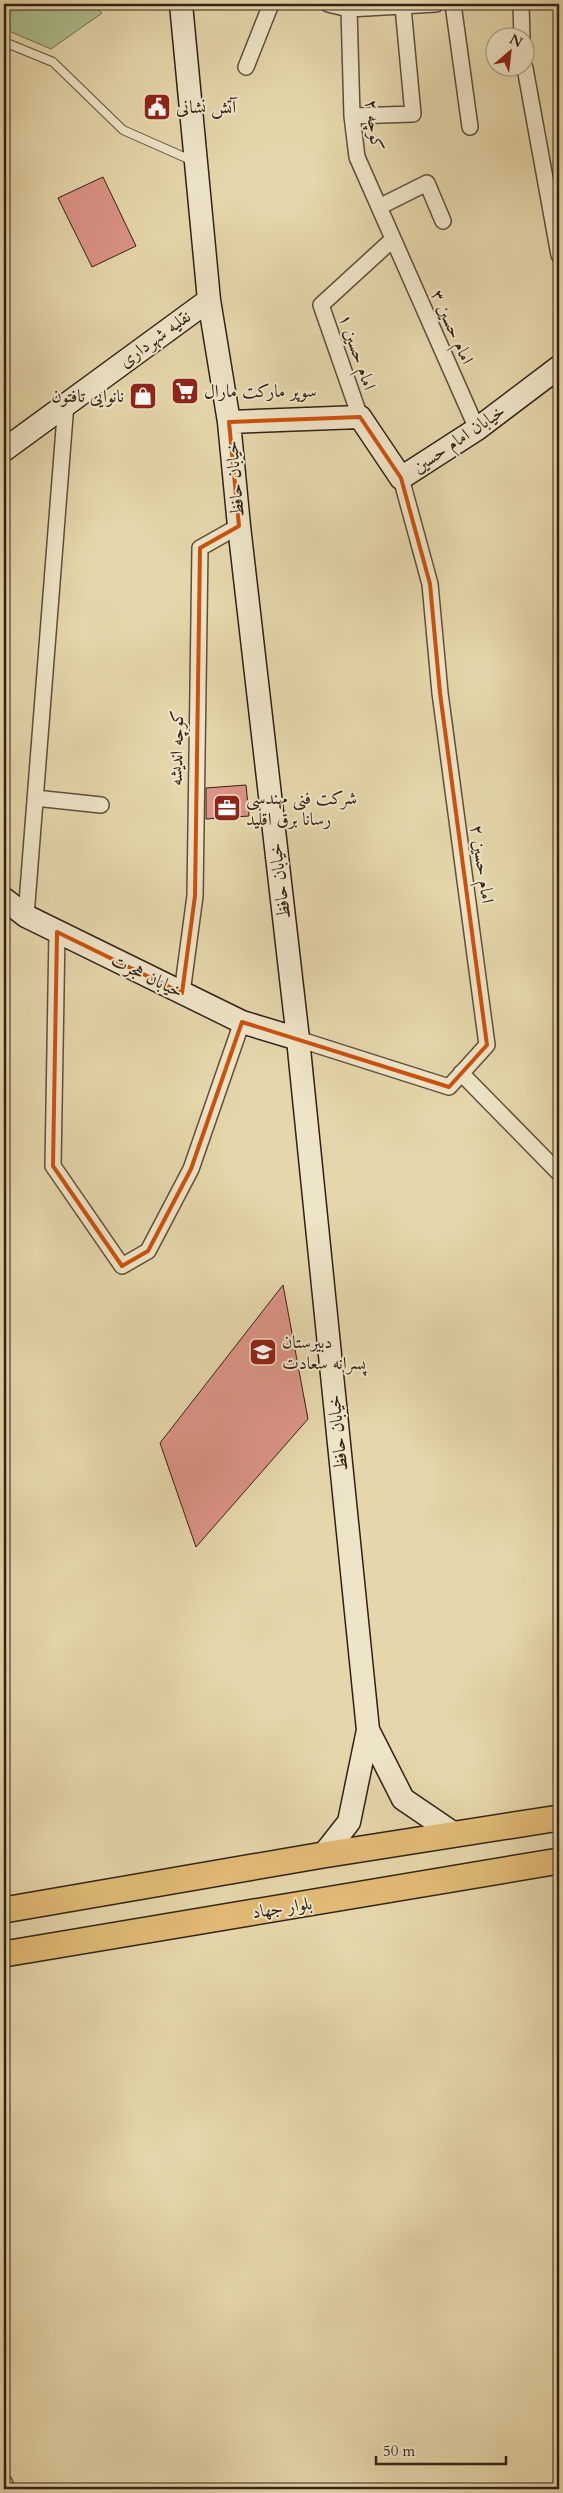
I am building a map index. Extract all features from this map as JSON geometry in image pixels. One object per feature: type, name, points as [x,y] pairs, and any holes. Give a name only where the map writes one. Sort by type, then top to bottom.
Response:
[{"type":"main road","name":"خیابان حافظ","points":[[181,4],[209,300],[229,422],[239,526],[298,1039],[368,1730]]},
{"type":"main road","name":"نقلیه شهرداری","points":[[4,450],[209,300]]},
{"type":"main road","name":"خیابان امام حسین","points":[[360,417],[401,478],[477,429],[559,367]]},
{"type":"main road","points":[[229,422],[360,417]]},
{"type":"main road","name":"خیابان هجرت","points":[[4,899],[26,916],[242,1022],[298,1039]]},
{"type":"main road","points":[[368,1730],[403,1799],[456,1835]]},
{"type":"main road","points":[[323,1855],[349,1822],[368,1730]]},
{"type":"main road","points":[[4,1910],[323,1855],[559,1818]]},
{"type":"main road","name":"بلوار جهاد","points":[[4,1954],[559,1862]]},
{"type":"street","points":[[246,67],[270,4]]},
{"type":"street","points":[[328,4],[348,9],[436,4]]},
{"type":"street","points":[[453,4],[470,126]]},
{"type":"street","points":[[521,4],[522,28]]},
{"type":"street","points":[[352,116],[413,114],[403,7]]},
{"type":"street","name":"کوچه ۲","points":[[348,9],[352,116],[358,157],[392,240]]},
{"type":"street","points":[[527,78],[559,255]]},
{"type":"street","points":[[379,207],[427,183],[443,221]]},
{"type":"street","name":"امام حسین ۱","points":[[360,417],[321,306],[392,240]]},
{"type":"street","name":"امام حسین ۳","points":[[392,240],[477,429]]},
{"type":"street","points":[[26,916],[66,403]]},
{"type":"street","name":"امام حسین ۲","points":[[298,1039],[449,1087],[487,1045],[440,693],[430,584],[401,478]]},
{"type":"street","name":"کوچه اندیشه","points":[[182,993],[195,896],[200,548],[239,526]]},
{"type":"street","points":[[35,798],[101,806]]},
{"type":"street","points":[[58,932],[53,1166],[122,1266],[148,1251],[191,1169],[242,1022]]},
{"type":"street","points":[[461,1073],[559,1173]]},
{"type":"street","points":[[4,2482],[7,2489]]},
{"type":"lane","points":[[4,42],[54,62],[123,130],[197,163]]},
{"type":"highlighted area","points":[[360,417],[401,478],[430,584],[440,693],[487,1045],[449,1087],[242,1022],[191,1169],[148,1251],[122,1266],[53,1166],[57,932],[182,993],[195,896],[200,548],[239,526],[229,422]]},
{"type":"green space","points":[[4,4],[93,4],[102,13],[51,49],[4,29]]},
{"type":"building","points":[[103,177],[136,246],[92,267],[58,198]]},
{"type":"building","name":"شرکت فنی مهندسی رسانا برق اقلید","points":[[246,785],[249,816],[206,819],[206,788]]},
{"type":"building","name":"دبیرستان پسرانه سعادت","points":[[283,1285],[308,1419],[196,1547],[160,1443]]},
{"type":"place","name":"آتش نشانی","points":[[157,107]]},
{"type":"place","name":"سوپر مارکت مارال","points":[[185,391]]},
{"type":"place","name":"نانوایی تافتون","points":[[143,396]]},
{"type":"place","name":"شرکت فنی مهندسی رسانا برق اقلید","points":[[227,808]]},
{"type":"place","name":"دبیرستان پسرانه سعادت","points":[[263,1352]]}]
